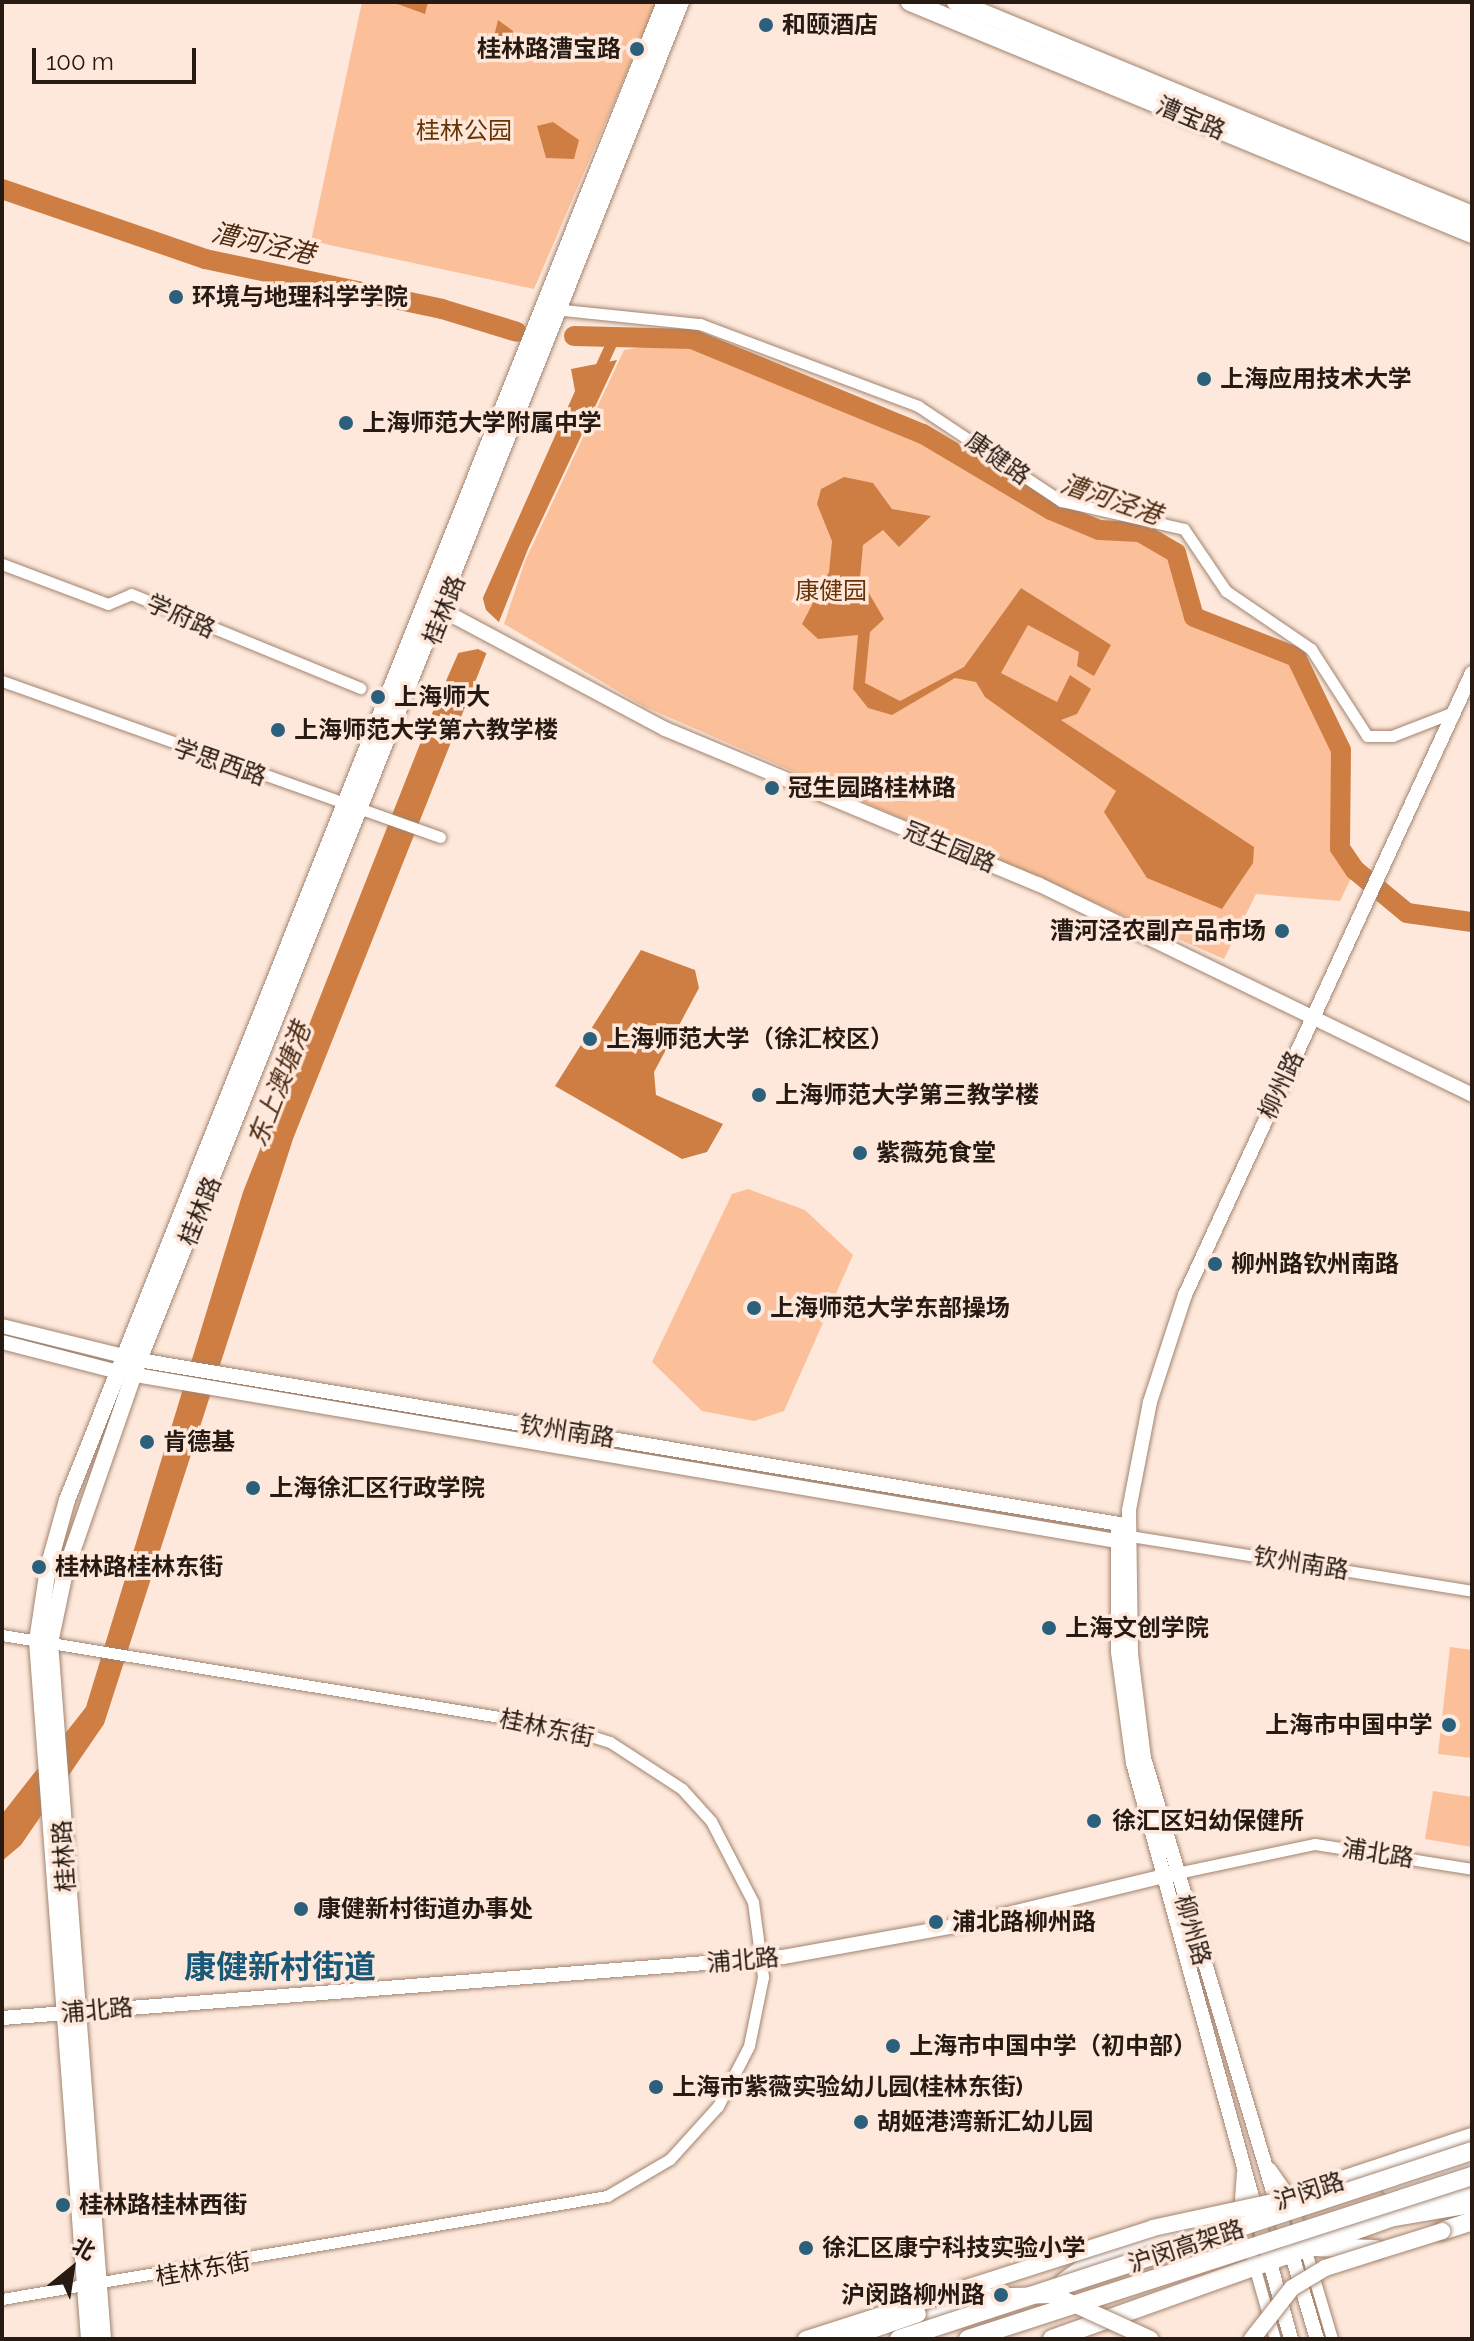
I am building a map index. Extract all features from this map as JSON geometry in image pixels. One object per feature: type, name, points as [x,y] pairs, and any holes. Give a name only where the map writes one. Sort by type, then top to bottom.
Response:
[{"type":"main road","name":"桂林路","points":[[129,1366],[444,611],[665,2]]},
{"type":"main road","name":"桂林路","points":[[89,2339],[91,2288],[44,1749],[44,1642],[83,1503],[129,1366],[346,805],[427,602],[554,309],[681,2]]},
{"type":"main road","name":"漕宝路","points":[[910,2],[1472,234]]},
{"type":"main road","name":"漕宝路","points":[[956,2],[1472,215]]},
{"type":"main road","name":"桂林路","points":[[44,1642],[62,1814],[68,2013]]},
{"type":"main road","name":"沪闵路","points":[[878,2339],[1069,2280],[1093,2261],[1402,2160],[1470,2149]]},
{"type":"main road","name":"沪闵高架路","points":[[899,2339],[1470,2149]]},
{"type":"main road","points":[[1069,2280],[1252,2231],[1412,2180],[1470,2149]]},
{"type":"main road","name":"沪闵高架路","points":[[968,2339],[1472,2176]]},
{"type":"main road","points":[[806,2339],[1153,2228],[1390,2177]]},
{"type":"main road","name":"沪闵路","points":[[1052,2339],[1260,2260],[1472,2189]]},
{"type":"main road","points":[[1382,2219],[1463,2206]]},
{"type":"main road","name":"沪闵路","points":[[1298,2248],[1366,2252],[1472,2220]]},
{"type":"main road","points":[[1252,2339],[1271,2308],[1325,2268],[1472,2220]]},
{"type":"main road","name":"桂林路","points":[[91,2288],[103,2339]]},
{"type":"main road","points":[[846,2339],[984,2292],[1021,2291],[1081,2303],[1150,2339]]},
{"type":"main road","points":[[1260,2339],[1271,2308]]},
{"type":"main road","name":"沪闵路","points":[[833,2339],[898,2318],[968,2310]]},
{"type":"street","name":"康健路","points":[[554,309],[700,324],[918,406],[1061,501],[1184,529],[1226,591],[1311,649],[1367,736],[1392,736],[1454,712]]},
{"type":"street","name":"学府路","points":[[2,564],[108,604],[131,594],[360,688]]},
{"type":"street","name":"冠生园路","points":[[427,602],[665,729],[1038,884],[1472,1095]]},
{"type":"street","name":"柳州路","points":[[1291,2339],[1252,2231],[1242,2167],[1170,1874],[1123,1706],[1123,1538],[1175,1323],[1472,675]]},
{"type":"street","name":"学思西路","points":[[2,681],[434,835]]},
{"type":"street","name":"钦州南路","points":[[2,1326],[184,1383],[1123,1538],[1472,1591]]},
{"type":"street","name":"钦州南路","points":[[2,1342],[129,1366],[184,1367],[1119,1524]]},
{"type":"street","name":"柳州路","points":[[1123,1538],[1119,1524],[1129,1510]]},
{"type":"street","name":"桂林东街","points":[[2,1635],[610,1742],[660,1771],[711,1821],[753,1902],[763,1959],[759,2009],[734,2080],[695,2135],[642,2179],[575,2205],[91,2288],[2,2299]]},
{"type":"street","name":"浦北路","points":[[2,2018],[763,1959],[967,1924],[1170,1874],[1315,1844],[1472,1869]]},
{"type":"street","name":"柳州路","points":[[1170,1874],[1265,2161],[1283,2199],[1298,2248],[1317,2339]]},
{"type":"street","points":[[1298,2248],[1332,2339]]},
{"type":"street","points":[[1260,2260],[1275,2339]]},
{"type":"green space","name":"桂林公园","points":[[362,2],[657,2],[534,289],[311,241]]},
{"type":"green space","name":"康健园","points":[[692,339],[923,434],[1051,510],[1099,530],[1140,532],[1176,553],[1194,617],[1296,657],[1341,750],[1340,847],[1355,870],[1340,901],[1256,894],[1224,959],[643,706],[504,624],[525,561],[624,350]]},
{"type":"green space","name":"上海师范大学东部操场","points":[[748,1189],[805,1210],[853,1255],[784,1411],[754,1421],[702,1411],[652,1362],[732,1194]]},
{"type":"green space","points":[[1450,1647],[1472,1650],[1472,1758],[1438,1754]]},
{"type":"green space","points":[[1433,1791],[1472,1797],[1472,1847],[1425,1839]]},
{"type":"shaded area","points":[[392,2],[428,2],[425,14]]},
{"type":"shaded area","points":[[498,20],[513,31],[506,62],[489,57]]},
{"type":"shaded area","points":[[553,122],[579,140],[574,159],[546,158],[537,126]]},
{"type":"shaded area","points":[[617,360],[528,549],[293,1139],[104,1724],[21,1845],[2,1861],[2,1814],[86,1707],[243,1192],[437,701],[575,391],[571,369]]},
{"type":"shaded area","points":[[844,477],[873,483],[892,509],[931,516],[899,547],[883,530],[863,545],[860,578],[884,619],[870,632],[865,683],[900,701],[964,667],[1021,588],[1111,645],[1094,676],[1077,666],[1079,652],[1028,625],[1001,673],[1057,702],[1070,675],[1091,689],[1077,714],[1061,720],[1254,847],[1253,863],[1222,909],[1147,878],[1104,812],[1116,791],[985,697],[976,682],[955,678],[892,715],[868,708],[853,689],[858,635],[818,639],[802,624],[829,572],[832,541],[817,504],[821,489]]},
{"type":"shaded area","points":[[641,950],[695,970],[699,988],[654,1072],[656,1095],[723,1124],[707,1152],[682,1159],[555,1086]]},
{"type":"pier","points":[[480,588],[486,610],[503,626],[490,655],[478,649],[453,654]]},
{"type":"waterway","name":"漕河泾港","points":[[2,189],[205,259],[442,309],[517,332]]},
{"type":"waterway","name":"漕河泾港","points":[[574,336],[692,339],[923,434],[1051,510],[1099,530],[1140,532],[1176,553],[1194,617],[1296,657],[1341,750],[1340,848],[1355,870],[1407,913],[1472,922]]},
{"type":"waterway","name":"东上澳塘港","points":[[596,376],[613,339]]},
{"type":"place","name":"和颐酒店","points":[[766,25]]},
{"type":"place","name":"桂林路漕宝路","points":[[637,49]]},
{"type":"place","name":"环境与地理科学学院","points":[[176,297]]},
{"type":"place","name":"上海应用技术大学","points":[[1204,379]]},
{"type":"place","name":"上海师范大学附属中学","points":[[346,423]]},
{"type":"place","name":"上海师大","points":[[378,697]]},
{"type":"place","name":"上海师范大学第六教学楼","points":[[278,730]]},
{"type":"place","name":"冠生园路桂林路","points":[[772,788]]},
{"type":"place","name":"漕河泾农副产品市场","points":[[1282,931]]},
{"type":"place","name":"上海师范大学（徐汇校区）","points":[[590,1039]]},
{"type":"place","name":"上海师范大学第三教学楼","points":[[759,1095]]},
{"type":"place","name":"紫薇苑食堂","points":[[860,1153]]},
{"type":"place","name":"柳州路钦州南路","points":[[1215,1264]]},
{"type":"place","name":"上海师范大学东部操场","points":[[754,1308]]},
{"type":"place","name":"肯德基","points":[[147,1442]]},
{"type":"place","name":"上海徐汇区行政学院","points":[[253,1488]]},
{"type":"place","name":"桂林路桂林东街","points":[[39,1567]]},
{"type":"place","name":"上海文创学院","points":[[1049,1628]]},
{"type":"place","name":"上海市中国中学","points":[[1449,1725]]},
{"type":"place","name":"徐汇区妇幼保健所","points":[[1094,1821]]},
{"type":"place","name":"康健新村街道办事处","points":[[301,1909]]},
{"type":"place","name":"浦北路柳州路","points":[[936,1922]]},
{"type":"place","name":"上海市中国中学（初中部）","points":[[893,2046]]},
{"type":"place","name":"上海市紫薇实验幼儿园(桂林东街)","points":[[656,2087]]},
{"type":"place","name":"胡姬港湾新汇幼儿园","points":[[861,2122]]},
{"type":"place","name":"桂林路桂林西街","points":[[63,2205]]},
{"type":"place","name":"徐汇区康宁科技实验小学","points":[[806,2248]]},
{"type":"place","name":"沪闵路柳州路","points":[[1001,2295]]},
{"type":"district","name":"康健新村街道","points":[[280,1967]]}]
